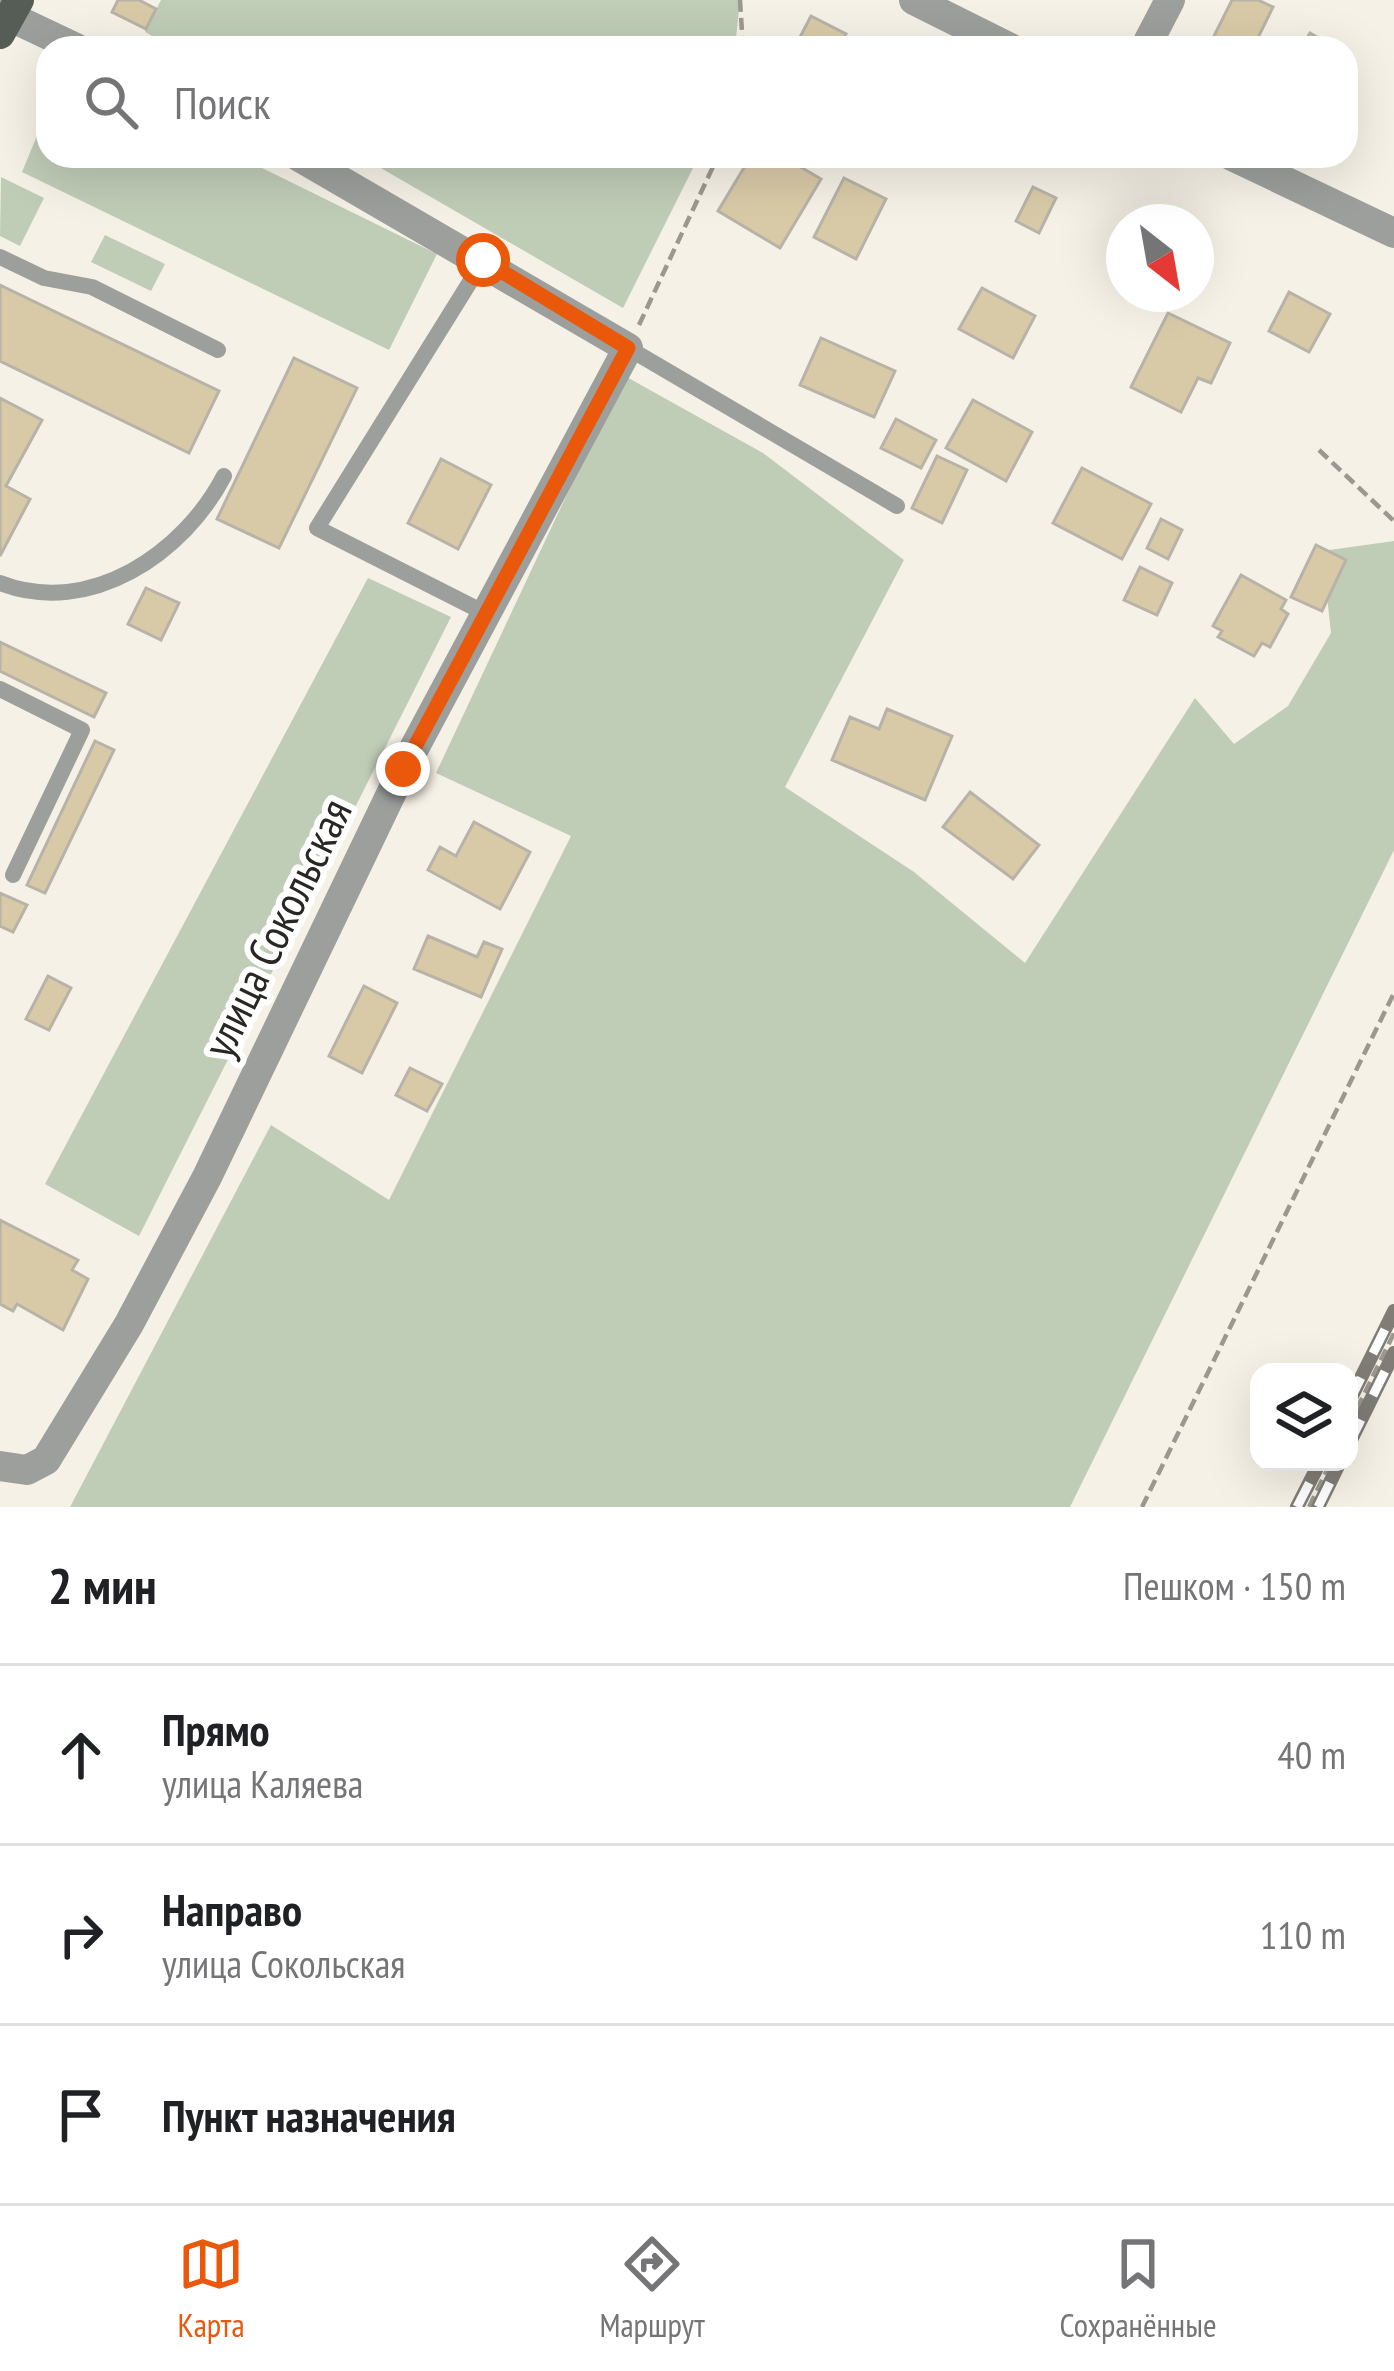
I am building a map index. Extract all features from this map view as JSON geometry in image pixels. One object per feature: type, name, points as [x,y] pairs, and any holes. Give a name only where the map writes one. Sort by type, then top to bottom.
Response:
[{"type":"street","points":[[914,0],[986,36]]},
{"type":"street","points":[[1151,36],[1170,0]]},
{"type":"street","points":[[7,16],[50,36]]},
{"type":"street","points":[[319,168],[628,348]]},
{"type":"street","points":[[1257,168],[1394,233]]},
{"type":"street","name":"улица Сокольская","points":[[14,1468],[46,1460],[196,1198],[483,612],[628,348]]},
{"type":"lane","points":[[0,257],[44,278],[92,287],[218,350]]},
{"type":"lane","points":[[483,260],[317,528],[483,612]]},
{"type":"lane","points":[[628,348],[897,506]]},
{"type":"lane","points":[[0,583],[37,592],[65,591],[128,573],[183,537],[200,519],[224,476]]},
{"type":"lane","points":[[0,689],[82,730],[13,874]]},
{"type":"path","points":[[740,0],[742,36]]},
{"type":"path","points":[[628,348],[712,168]]},
{"type":"path","points":[[1319,450],[1394,521]]},
{"type":"path","points":[[1142,1507],[1394,993]]},
{"type":"path","points":[[1358,1407],[1394,1333]]},
{"type":"path","points":[[1309,1507],[1327,1471]]},
{"type":"green space","points":[[161,0],[740,0],[736,36],[152,36],[145,32]]},
{"type":"green space","points":[[36,138],[36,168],[262,168],[437,254],[389,350],[22,172]]},
{"type":"green space","points":[[381,168],[693,168],[623,308]]},
{"type":"green space","points":[[1,177],[44,198],[20,246],[0,236]]},
{"type":"green space","points":[[105,235],[165,264],[151,291],[91,262]]},
{"type":"green space","points":[[623,375],[763,453],[904,560],[785,787],[914,872],[1025,963],[1195,698],[1234,744],[1288,706],[1331,633],[1322,551],[1394,541],[1394,850],[1070,1507],[70,1507],[271,1125],[389,1200],[571,836],[436,773]]},
{"type":"green space","points":[[368,578],[451,617],[139,1236],[45,1184]]},
{"type":"building","points":[[118,0],[139,0],[156,9],[146,29],[112,12]]},
{"type":"building","points":[[1232,0],[1258,0],[1273,7],[1259,36],[1214,36]]},
{"type":"building","points":[[811,16],[846,34],[845,36],[801,36]]},
{"type":"building","points":[[744,168],[802,168],[821,179],[780,248],[718,211]]},
{"type":"building","points":[[844,178],[886,199],[856,259],[814,237]]},
{"type":"building","points":[[1033,187],[1056,198],[1039,233],[1016,221]]},
{"type":"building","points":[[0,285],[219,391],[189,453],[0,361]]},
{"type":"building","points":[[982,288],[1035,316],[1013,358],[959,329]]},
{"type":"building","points":[[1289,292],[1330,314],[1309,352],[1269,331]]},
{"type":"building","points":[[1168,313],[1230,343],[1211,383],[1198,378],[1181,412],[1131,387]]},
{"type":"building","points":[[821,338],[895,371],[874,417],[800,385]]},
{"type":"building","points":[[294,358],[357,388],[279,548],[217,519]]},
{"type":"building","points":[[0,398],[42,420],[6,486],[30,499],[0,556]]},
{"type":"building","points":[[973,400],[1032,432],[1006,481],[946,448]]},
{"type":"building","points":[[896,419],[936,440],[921,468],[881,448]]},
{"type":"building","points":[[937,456],[967,470],[942,523],[912,508]]},
{"type":"building","points":[[441,459],[491,485],[458,549],[408,523]]},
{"type":"building","points":[[1082,468],[1151,504],[1122,559],[1053,523]]},
{"type":"building","points":[[1161,519],[1182,530],[1168,559],[1147,548]]},
{"type":"building","points":[[1316,545],[1346,560],[1322,611],[1291,597]]},
{"type":"building","points":[[1140,567],[1172,583],[1157,615],[1124,600]]},
{"type":"building","points":[[1241,575],[1286,600],[1281,609],[1288,614],[1270,647],[1262,643],[1254,656],[1218,637],[1222,631],[1213,626]]},
{"type":"building","points":[[146,588],[179,603],[161,640],[128,624]]},
{"type":"building","points":[[0,642],[106,693],[94,717],[0,671]]},
{"type":"building","points":[[887,709],[952,736],[925,800],[832,760],[850,717],[879,729]]},
{"type":"building","points":[[95,741],[114,750],[45,893],[27,885]]},
{"type":"building","points":[[970,792],[1039,845],[1013,879],[943,827]]},
{"type":"building","points":[[474,822],[530,852],[500,909],[428,870],[440,847],[456,856]]},
{"type":"building","points":[[0,893],[27,905],[13,932],[0,926]]},
{"type":"building","points":[[428,936],[477,957],[484,942],[502,949],[481,997],[414,969]]},
{"type":"building","points":[[48,976],[71,988],[49,1030],[26,1019]]},
{"type":"building","points":[[364,986],[397,1003],[362,1073],[329,1056]]},
{"type":"building","points":[[410,1068],[442,1084],[427,1111],[396,1095]]},
{"type":"building","points":[[0,1220],[78,1260],[72,1270],[88,1279],[63,1330],[17,1304],[13,1311],[0,1304]]},
{"type":"railway","points":[[1358,1384],[1394,1311]]},
{"type":"railway","points":[[1358,1426],[1394,1353]]},
{"type":"railway","points":[[1297,1507],[1315,1471]]},
{"type":"railway","points":[[1318,1507],[1336,1471]]},
{"type":"route","points":[[403,769],[628,348],[483,260]]}]
